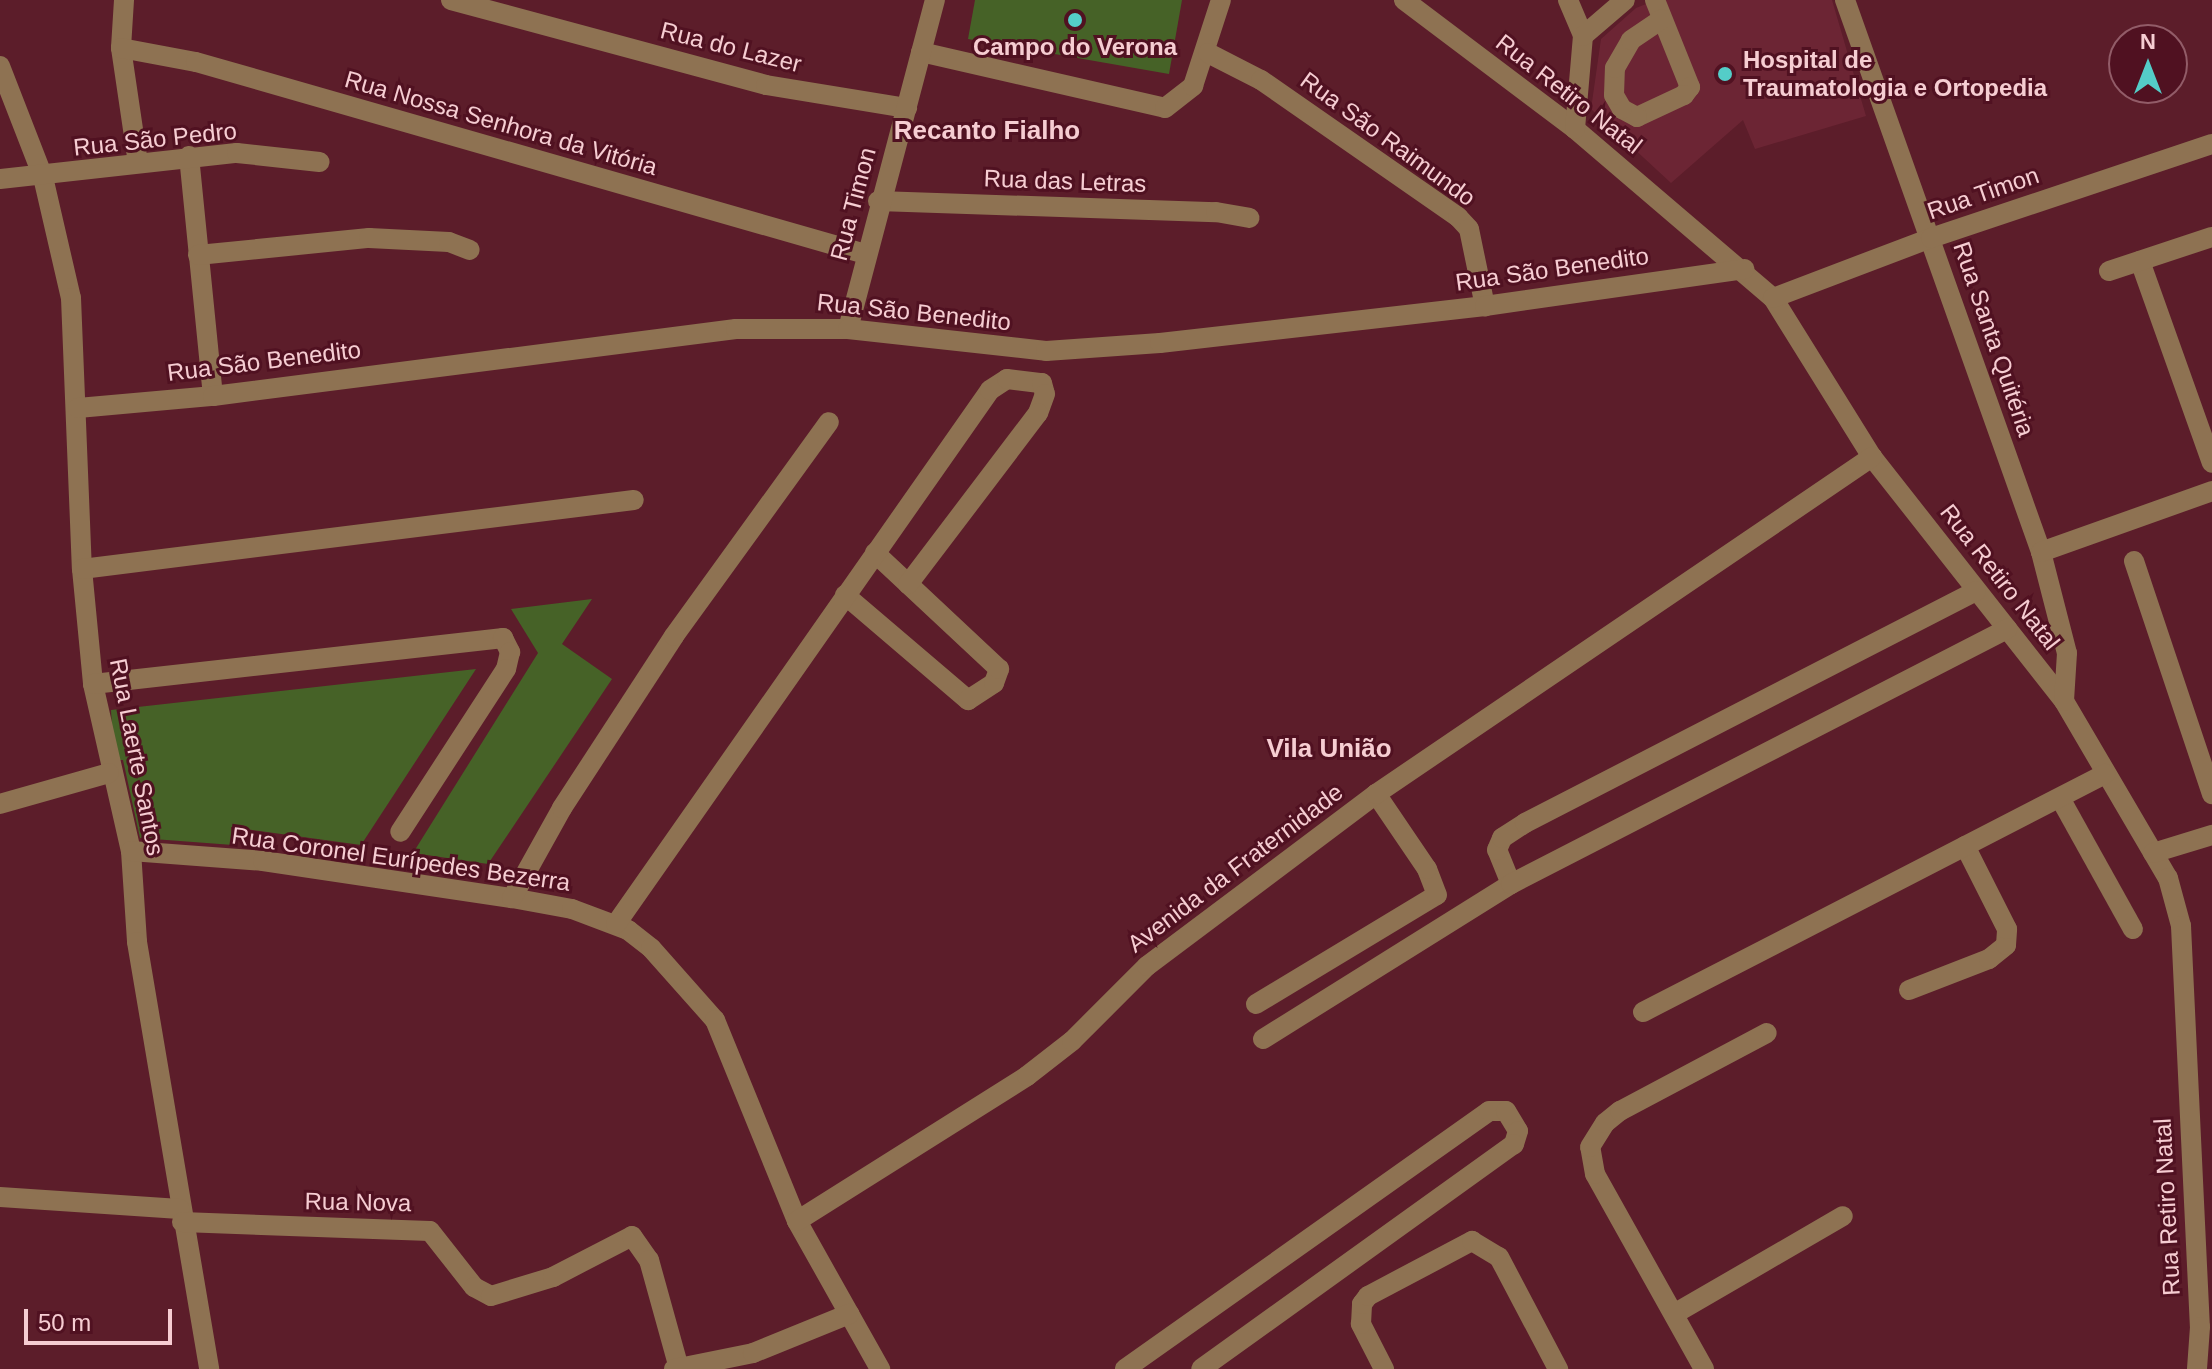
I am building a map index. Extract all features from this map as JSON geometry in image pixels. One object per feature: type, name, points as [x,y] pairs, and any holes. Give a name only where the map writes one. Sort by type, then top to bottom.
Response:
[{"type":"street","points":[[124,0],[121,48],[138,163]]},
{"type":"street","name":"Rua do Lazer","points":[[451,0],[766,85],[907,108]]},
{"type":"street","name":"Rua Timon","points":[[848,329],[878,201],[907,108],[935,0]]},
{"type":"street","points":[[921,52],[1155,108],[1184,98],[1208,53],[1221,0]]},
{"type":"street","name":"Rua Retiro Natal","points":[[1404,0],[1575,129],[1744,269],[1773,298],[1872,457],[2064,701],[2153,853],[2173,891],[2181,926],[2200,1327],[2197,1369]]},
{"type":"street","points":[[1568,0],[1583,36],[1575,129]]},
{"type":"street","points":[[1583,36],[1625,0]]},
{"type":"street","name":"Rua Santa Quitéria","points":[[1845,0],[2041,552],[2067,653],[2064,701]]},
{"type":"street","points":[[1658,10],[1690,87],[1684,95],[1637,117],[1622,109],[1614,95],[1615,68],[1631,40],[1658,10]]},
{"type":"street","name":"Rua Nossa Senhora da Vitória","points":[[121,48],[211,66],[865,254]]},
{"type":"street","name":"Rua São Raimundo","points":[[1208,53],[1261,80],[1458,217],[1469,229],[1485,306]]},
{"type":"street","name":"Rua Laerte Santos","points":[[0,66],[43,177],[71,298],[78,408],[82,569],[93,684],[109,773],[131,851],[137,942],[209,1369]]},
{"type":"street","name":"Rua Timon","points":[[1773,298],[1931,238],[2212,144]]},
{"type":"street","name":"Rua São Pedro","points":[[0,179],[43,177],[189,156],[237,153],[320,162]]},
{"type":"street","points":[[189,156],[213,396]]},
{"type":"street","name":"Rua das Letras","points":[[878,201],[1216,212],[1249,218]]},
{"type":"street","points":[[2109,271],[2212,237]]},
{"type":"street","points":[[198,255],[369,238],[449,242],[470,250]]},
{"type":"street","points":[[2140,261],[2212,463]]},
{"type":"street","name":"Rua São Benedito","points":[[78,408],[213,396],[723,330],[848,329],[1046,351],[1485,306],[1744,269]]},
{"type":"street","points":[[616,924],[990,390],[1007,379],[1042,383],[1045,394],[1038,413],[908,584]]},
{"type":"street","points":[[512,898],[562,808],[674,636],[829,422]]},
{"type":"street","name":"Avenida da Fraternidade","points":[[797,1221],[1027,1076],[1072,1041],[1147,966],[1376,794],[1872,457]]},
{"type":"street","points":[[2041,552],[2212,491]]},
{"type":"street","points":[[82,569],[634,500]]},
{"type":"street","points":[[845,595],[968,700],[984,693],[999,669],[875,553]]},
{"type":"street","points":[[2134,561],[2212,794]]},
{"type":"street","points":[[1511,884],[1497,850],[1502,838],[1525,823],[1976,591]]},
{"type":"street","points":[[1263,1039],[1511,884],[2007,629]]},
{"type":"street","points":[[93,684],[503,638],[510,652],[506,669],[400,832]]},
{"type":"street","points":[[0,804],[109,773]]},
{"type":"street","points":[[1643,1012],[2105,774]]},
{"type":"street","points":[[1256,1004],[1437,895],[1427,869],[1376,794]]},
{"type":"street","points":[[2060,798],[2133,929]]},
{"type":"street","points":[[2153,853],[2212,835]]},
{"type":"street","points":[[1909,990],[1989,959],[2006,945],[2007,929],[1965,846]]},
{"type":"street","name":"Rua Coronel Eurípedes Bezerra","points":[[131,851],[263,861],[512,898],[616,924],[651,948],[715,1020],[797,1221],[880,1369]]},
{"type":"street","points":[[1704,1369],[1595,1174],[1590,1147],[1605,1123],[1620,1111],[1767,1033]]},
{"type":"street","points":[[1125,1369],[1489,1111],[1506,1111],[1518,1131],[1514,1144],[1201,1369]]},
{"type":"street","name":"Rua Nova","points":[[0,1197],[181,1216],[430,1231],[474,1287],[491,1296],[553,1277],[632,1236],[649,1260],[676,1368]]},
{"type":"street","points":[[1674,1314],[1843,1216]]},
{"type":"street","points":[[1384,1369],[1361,1324],[1362,1304],[1368,1296],[1472,1241],[1499,1257],[1558,1369]]},
{"type":"street","points":[[676,1368],[753,1353],[849,1314]]},
{"type":"shaded area","name":"Hospital de Traumatologia e Ortopedia","points":[[1656,0],[1832,0],[1866,116],[1755,149],[1743,120],[1671,183],[1591,109],[1601,39],[1636,8]]},
{"type":"green space","name":"Campo do Verona","points":[[975,0],[1182,0],[1169,74],[968,39]]},
{"type":"green space","points":[[592,599],[562,644],[612,679],[488,864],[413,853],[538,653],[511,609]]},
{"type":"green space","points":[[476,669],[361,845],[231,827],[233,845],[140,838],[123,760],[114,760],[111,710]]},
{"type":"place","name":"Campo do Verona","points":[[1075,20]]},
{"type":"place","name":"Hospital de Traumatologia e Ortopedia","points":[[1725,74]]},
{"type":"district","name":"Recanto Fialho","points":[[987,131]]},
{"type":"district","name":"Vila União","points":[[1329,749]]}]
